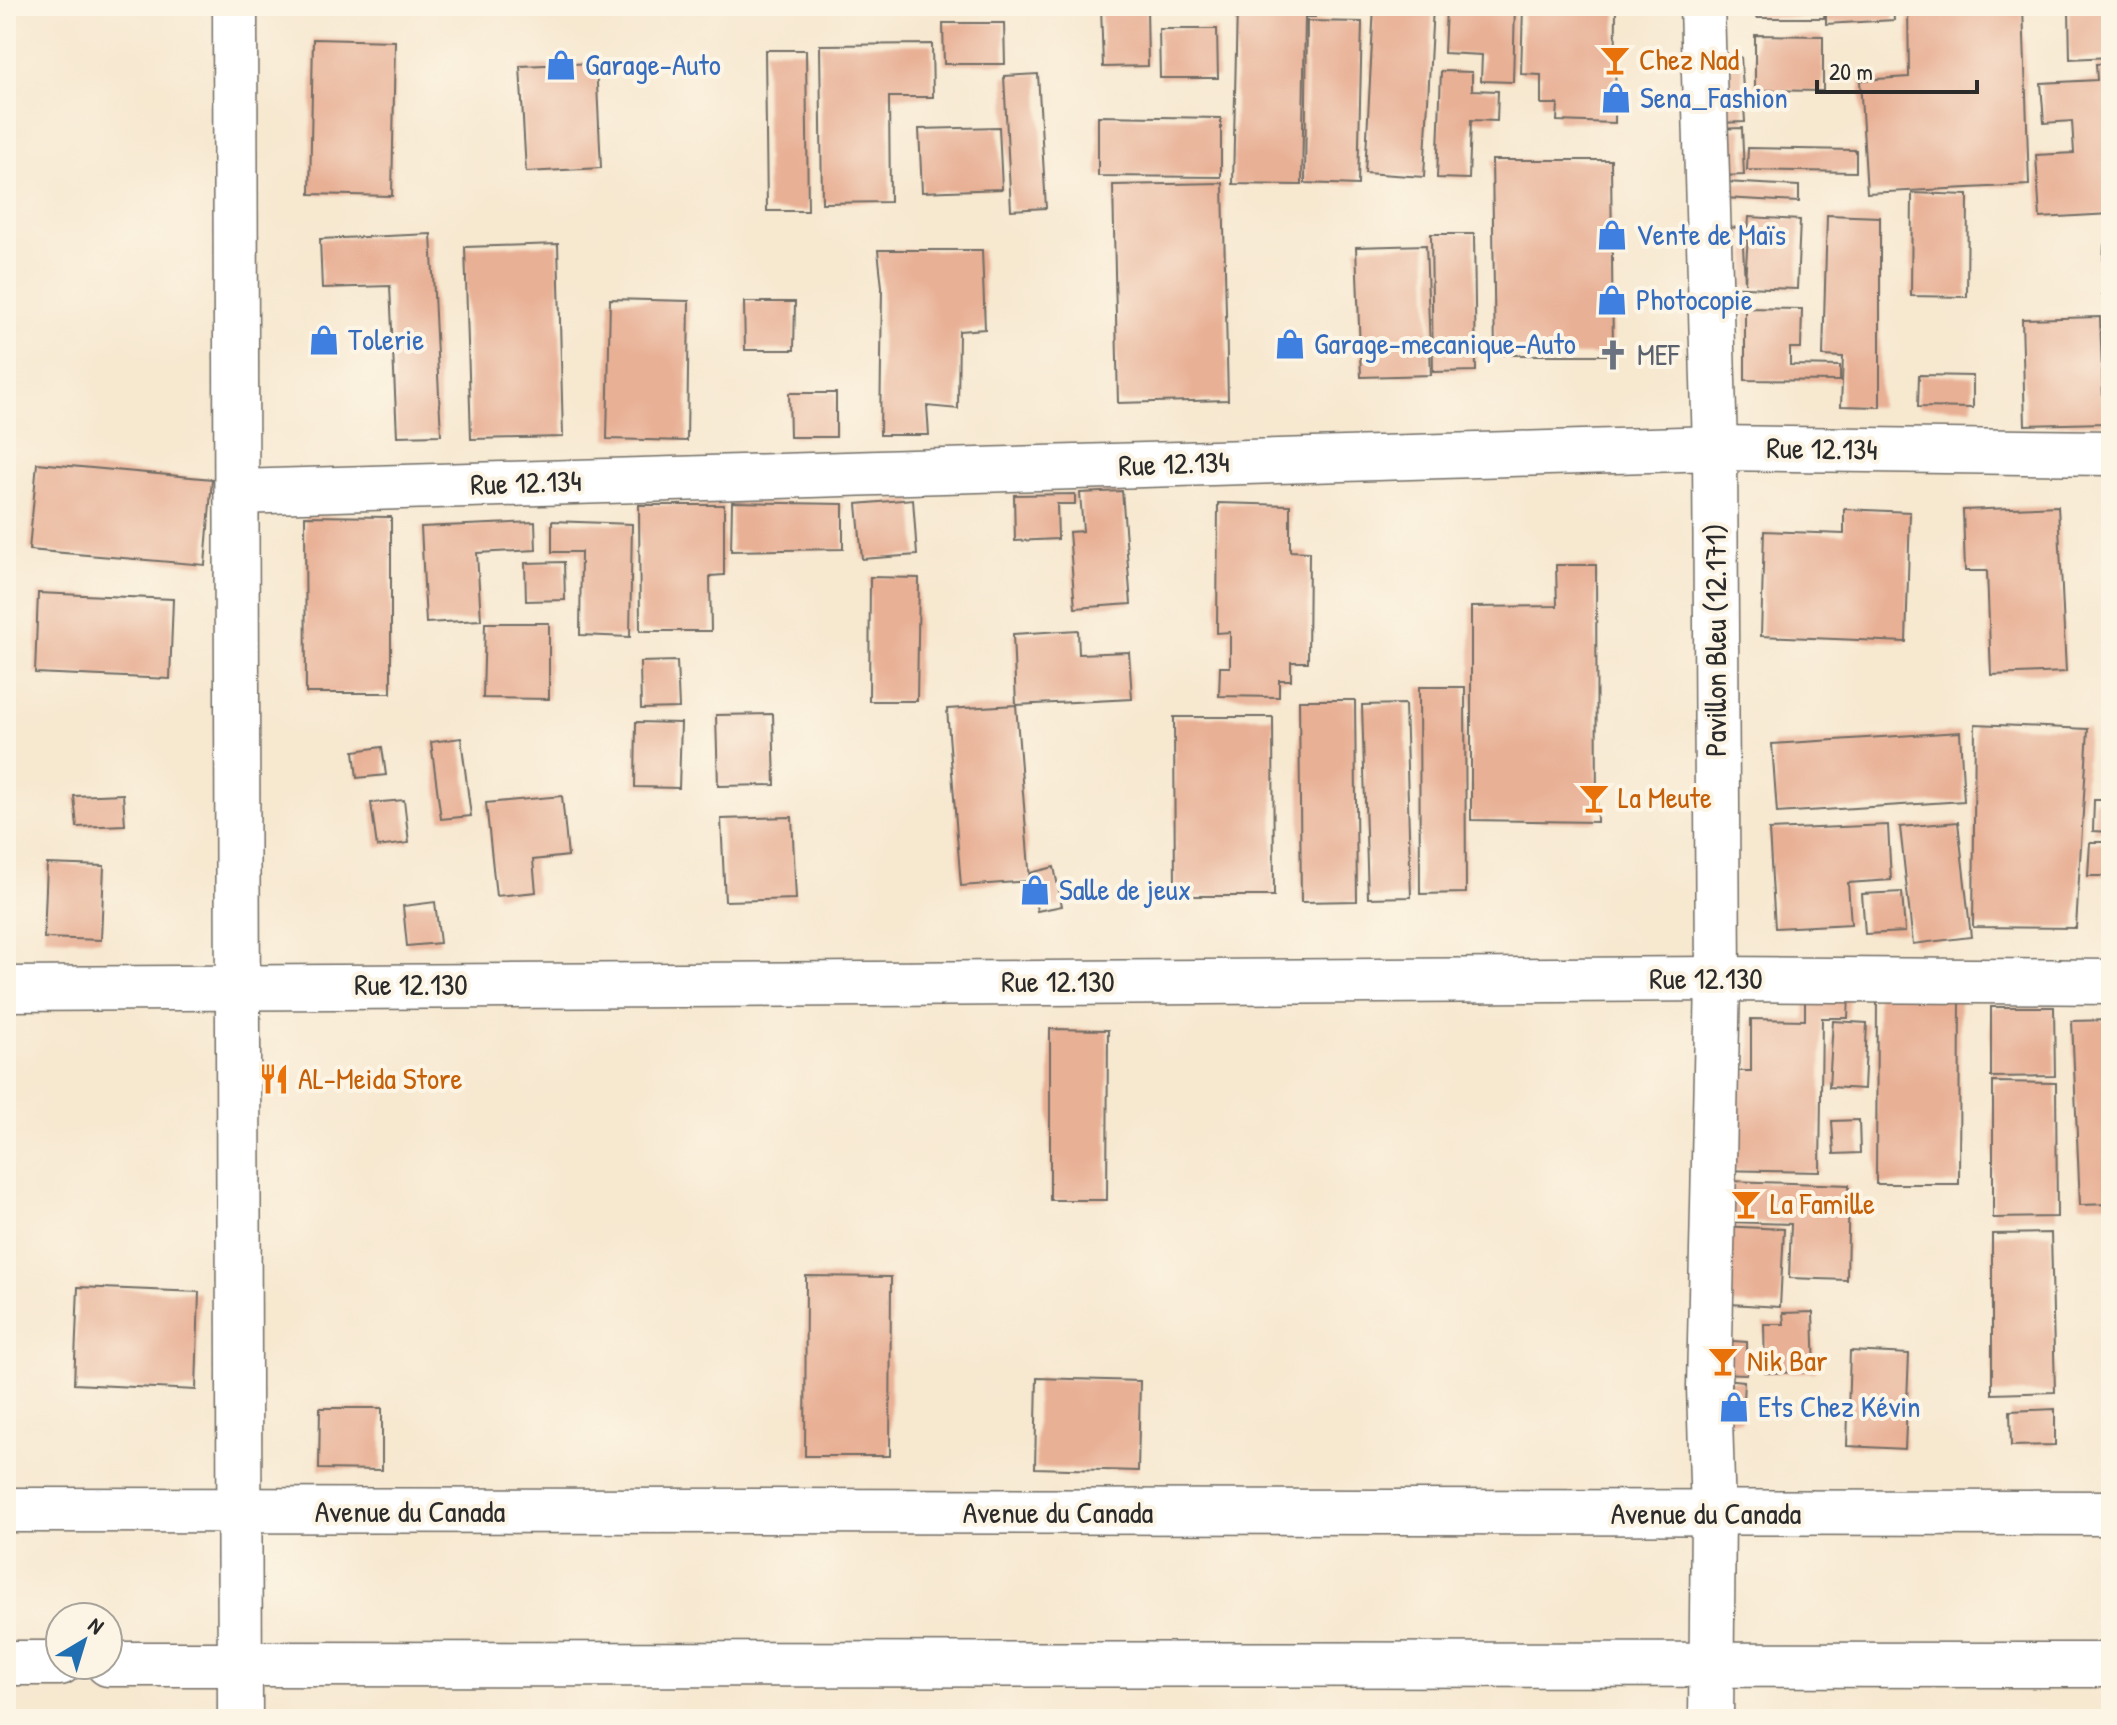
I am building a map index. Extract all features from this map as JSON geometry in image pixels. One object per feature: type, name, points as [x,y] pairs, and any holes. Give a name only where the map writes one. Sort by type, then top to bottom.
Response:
[{"type":"street","points":[[235,6],[240,1719]]},
{"type":"street","name":"Pavillon Bleu (12.171)","points":[[1702,6],[1715,448],[1718,979],[1709,1387],[1713,1514],[1711,1719]]},
{"type":"street","name":"Rue 12.134","points":[[237,492],[1715,448],[2111,453]]},
{"type":"street","name":"Rue 12.130","points":[[6,989],[1718,979],[2111,982]]},
{"type":"street","name":"Avenue du Canada","points":[[6,1510],[2111,1513]]},
{"type":"street","points":[[6,1663],[44,1663]]},
{"type":"street","points":[[124,1664],[2111,1665]]},
{"type":"building","points":[[1101,6],[1147,6],[1148,66],[1103,67]]},
{"type":"building","points":[[1237,6],[1315,6],[1315,17],[1305,17],[1302,185],[1233,184]]},
{"type":"building","points":[[1374,6],[1433,6],[1424,177],[1365,173]]},
{"type":"building","points":[[1473,6],[1515,6],[1513,82],[1481,81],[1482,55],[1444,53],[1446,8],[1473,9]]},
{"type":"building","points":[[1523,6],[1616,6],[1615,123],[1557,121],[1558,104],[1541,104],[1541,75],[1521,74]]},
{"type":"building","points":[[1757,6],[1825,6],[1824,18],[1757,18]]},
{"type":"building","points":[[1826,6],[1893,6],[1894,20],[1826,24]]},
{"type":"building","points":[[1908,6],[2023,6],[2029,185],[1867,193],[1860,80],[1909,77]]},
{"type":"building","points":[[2069,11],[2111,11],[2111,57],[2070,59]]},
{"type":"building","points":[[1307,21],[1362,22],[1358,185],[1305,183]]},
{"type":"building","points":[[943,23],[1004,23],[1005,64],[944,64]]},
{"type":"building","points":[[1159,29],[1217,29],[1218,78],[1160,78]]},
{"type":"building","points":[[1755,35],[1823,36],[1823,91],[1755,90]]},
{"type":"building","points":[[313,39],[395,41],[392,196],[310,194]]},
{"type":"building","points":[[932,44],[933,97],[889,97],[890,202],[822,203],[820,45]]},
{"type":"building","points":[[765,50],[806,50],[808,211],[767,211]]},
{"type":"building","points":[[1741,57],[1745,122],[1717,123],[1713,58]]},
{"type":"building","points":[[596,63],[601,168],[526,172],[520,66]]},
{"type":"building","points":[[2111,63],[2111,214],[2040,218],[2036,155],[2074,153],[2072,121],[2044,123],[2041,83],[2097,80],[2096,64]]},
{"type":"building","points":[[1441,71],[1472,72],[1472,90],[1498,91],[1497,121],[1471,120],[1469,179],[1437,178]]},
{"type":"building","points":[[1038,74],[1046,208],[1011,210],[1004,76]]},
{"type":"building","points":[[1098,116],[1221,118],[1221,177],[1098,176]]},
{"type":"building","points":[[999,127],[1002,189],[922,192],[919,129]]},
{"type":"building","points":[[1742,128],[1744,175],[1718,176],[1715,129]]},
{"type":"building","points":[[1748,148],[1856,150],[1856,172],[1747,170]]},
{"type":"building","points":[[1492,160],[1611,160],[1613,355],[1495,355]]},
{"type":"building","points":[[1725,182],[1799,186],[1799,202],[1724,198]]},
{"type":"building","points":[[1223,183],[1228,400],[1118,403],[1113,185]]},
{"type":"building","points":[[1912,193],[1968,195],[1967,297],[1911,296]]},
{"type":"building","points":[[1827,215],[1880,217],[1880,407],[1841,406],[1843,357],[1823,356]]},
{"type":"building","points":[[1749,217],[1800,220],[1797,289],[1720,286],[1722,227],[1742,228],[1745,283]]},
{"type":"building","points":[[431,234],[441,435],[397,436],[390,286],[322,288],[320,239]]},
{"type":"building","points":[[1431,234],[1474,234],[1476,371],[1433,372]]},
{"type":"building","points":[[558,244],[563,437],[471,439],[465,247]]},
{"type":"building","points":[[1426,245],[1431,375],[1361,377],[1356,247]]},
{"type":"building","points":[[2104,245],[2111,246],[2111,294],[2102,294]]},
{"type":"building","points":[[878,250],[982,250],[985,329],[959,331],[958,409],[927,406],[929,435],[880,435],[882,287]]},
{"type":"building","points":[[610,299],[689,301],[687,441],[607,439]]},
{"type":"building","points":[[744,302],[795,302],[794,350],[745,350]]},
{"type":"building","points":[[1745,308],[1802,309],[1801,348],[1790,348],[1790,365],[1840,366],[1840,381],[1745,380]]},
{"type":"building","points":[[2100,317],[2104,423],[2025,425],[2022,319]]},
{"type":"building","points":[[1919,375],[1973,376],[1973,408],[1918,407]]},
{"type":"building","points":[[789,393],[836,393],[836,437],[790,437]]},
{"type":"building","points":[[37,463],[212,479],[205,565],[29,550]]},
{"type":"building","points":[[1122,491],[1131,604],[1075,608],[1069,532],[1083,531],[1080,493]]},
{"type":"building","points":[[1075,494],[1075,504],[1057,504],[1058,539],[1015,541],[1014,495]]},
{"type":"building","points":[[913,499],[917,555],[862,559],[857,504]]},
{"type":"building","points":[[732,502],[843,504],[843,549],[731,551]]},
{"type":"building","points":[[1218,503],[1290,505],[1290,551],[1309,552],[1308,662],[1291,662],[1291,680],[1279,680],[1279,697],[1219,696],[1220,667],[1230,667],[1230,632],[1217,633]]},
{"type":"building","points":[[639,505],[724,505],[724,575],[710,576],[711,631],[640,631]]},
{"type":"building","points":[[2058,506],[2066,672],[1991,675],[1987,571],[1965,571],[1963,510]]},
{"type":"building","points":[[1844,509],[1910,512],[1906,642],[1761,636],[1764,531],[1844,534]]},
{"type":"building","points":[[305,516],[391,517],[391,693],[306,693]]},
{"type":"building","points":[[552,521],[632,524],[630,637],[580,635],[581,552],[552,552]]},
{"type":"building","points":[[535,522],[536,550],[477,553],[481,620],[426,623],[421,527]]},
{"type":"building","points":[[564,562],[565,600],[526,601],[525,563]]},
{"type":"building","points":[[1556,565],[1596,565],[1597,822],[1471,820],[1471,607],[1557,606]]},
{"type":"building","points":[[870,577],[919,578],[917,701],[869,701]]},
{"type":"building","points":[[38,593],[173,599],[170,679],[35,673]]},
{"type":"building","points":[[485,623],[549,623],[549,699],[483,698]]},
{"type":"building","points":[[1078,630],[1079,654],[1129,652],[1132,699],[1016,705],[1013,634]]},
{"type":"building","points":[[677,661],[679,708],[641,709],[640,662]]},
{"type":"building","points":[[1419,687],[1465,687],[1466,893],[1420,894]]},
{"type":"building","points":[[1299,700],[1355,700],[1357,901],[1301,902]]},
{"type":"building","points":[[1405,704],[1411,897],[1368,898],[1362,705]]},
{"type":"building","points":[[1016,705],[1030,881],[961,886],[947,709]]},
{"type":"building","points":[[773,714],[775,785],[718,786],[716,715]]},
{"type":"building","points":[[1174,717],[1273,717],[1274,896],[1175,896]]},
{"type":"building","points":[[636,722],[681,723],[679,788],[635,787]]},
{"type":"building","points":[[1975,724],[2088,729],[2076,928],[1973,927]]},
{"type":"building","points":[[1960,732],[1964,801],[1777,813],[1772,744]]},
{"type":"building","points":[[461,738],[471,816],[441,819],[431,742]]},
{"type":"building","points":[[382,747],[386,775],[357,778],[354,751]]},
{"type":"building","points":[[123,794],[125,825],[77,827],[74,796]]},
{"type":"building","points":[[562,796],[568,856],[533,860],[536,892],[496,896],[486,803]]},
{"type":"building","points":[[404,800],[409,843],[377,847],[371,803]]},
{"type":"building","points":[[2094,800],[2111,800],[2111,832],[2093,831]]},
{"type":"building","points":[[792,817],[796,899],[725,901],[721,819]]},
{"type":"building","points":[[1958,822],[1971,937],[1913,944],[1900,827]]},
{"type":"building","points":[[1888,825],[1891,880],[1848,883],[1851,924],[1775,928],[1769,830]]},
{"type":"building","points":[[2090,842],[2111,842],[2111,876],[2088,876]]},
{"type":"building","points":[[47,864],[104,866],[101,940],[44,938]]},
{"type":"building","points":[[1054,867],[1062,906],[1037,911],[1030,873]]},
{"type":"building","points":[[1902,892],[1905,932],[1865,934],[1862,894]]},
{"type":"building","points":[[435,902],[440,943],[407,946],[403,906]]},
{"type":"building","points":[[1877,993],[1960,994],[1959,1184],[1876,1184]]},
{"type":"building","points":[[1805,994],[1849,995],[1848,1018],[1822,1018],[1820,1172],[1718,1170],[1719,1071],[1751,1071],[1751,1019],[1805,1020]]},
{"type":"building","points":[[1991,1007],[2054,1007],[2055,1076],[1991,1077]]},
{"type":"building","points":[[2111,1020],[2111,1204],[2080,1205],[2072,1021]]},
{"type":"building","points":[[1833,1021],[1867,1023],[1864,1089],[1829,1087]]},
{"type":"building","points":[[1050,1029],[1108,1030],[1107,1200],[1050,1200]]},
{"type":"building","points":[[1993,1082],[2056,1083],[2057,1217],[1993,1218]]},
{"type":"building","points":[[1859,1120],[1860,1153],[1834,1154],[1832,1121]]},
{"type":"building","points":[[1730,1181],[1849,1185],[1847,1280],[1789,1278],[1791,1224],[1729,1222]]},
{"type":"building","points":[[1718,1226],[1784,1229],[1780,1307],[1713,1303]]},
{"type":"building","points":[[2051,1233],[2055,1392],[1992,1394],[1992,1234]]},
{"type":"building","points":[[806,1276],[891,1277],[890,1456],[805,1456]]},
{"type":"building","points":[[78,1287],[199,1292],[196,1390],[74,1384]]},
{"type":"building","points":[[1813,1312],[1815,1372],[1765,1373],[1764,1324],[1784,1324],[1783,1313]]},
{"type":"building","points":[[1718,1340],[1747,1342],[1747,1374],[1717,1373]]},
{"type":"building","points":[[1850,1351],[1909,1354],[1905,1449],[1847,1446]]},
{"type":"building","points":[[1037,1378],[1140,1381],[1138,1471],[1035,1468]]},
{"type":"building","points":[[1723,1379],[1744,1381],[1742,1421],[1721,1420]]},
{"type":"building","points":[[320,1408],[382,1408],[382,1470],[319,1469]]},
{"type":"building","points":[[2055,1409],[2055,1445],[2011,1446],[2010,1411]]},
{"type":"place","name":"Chez Nad","points":[[1615,60]]},
{"type":"place","name":"Garage-Auto","points":[[561,65]]},
{"type":"place","name":"Sena_Fashion","points":[[1616,98]]},
{"type":"place","name":"Vente de Maïs","points":[[1612,235]]},
{"type":"place","name":"Photocopie","points":[[1612,300]]},
{"type":"place","name":"Tolerie","points":[[324,340]]},
{"type":"place","name":"Garage-mecanique-Auto","points":[[1290,344]]},
{"type":"place","name":"MEF","points":[[1613,355]]},
{"type":"place","name":"La Meute","points":[[1594,798]]},
{"type":"place","name":"Salle de jeux","points":[[1035,890]]},
{"type":"place","name":"AL-Meida Store","points":[[274,1079]]},
{"type":"place","name":"La Famille","points":[[1746,1204]]},
{"type":"place","name":"Nik Bar","points":[[1723,1361]]},
{"type":"place","name":"Ets Chez Kévin","points":[[1734,1407]]}]
